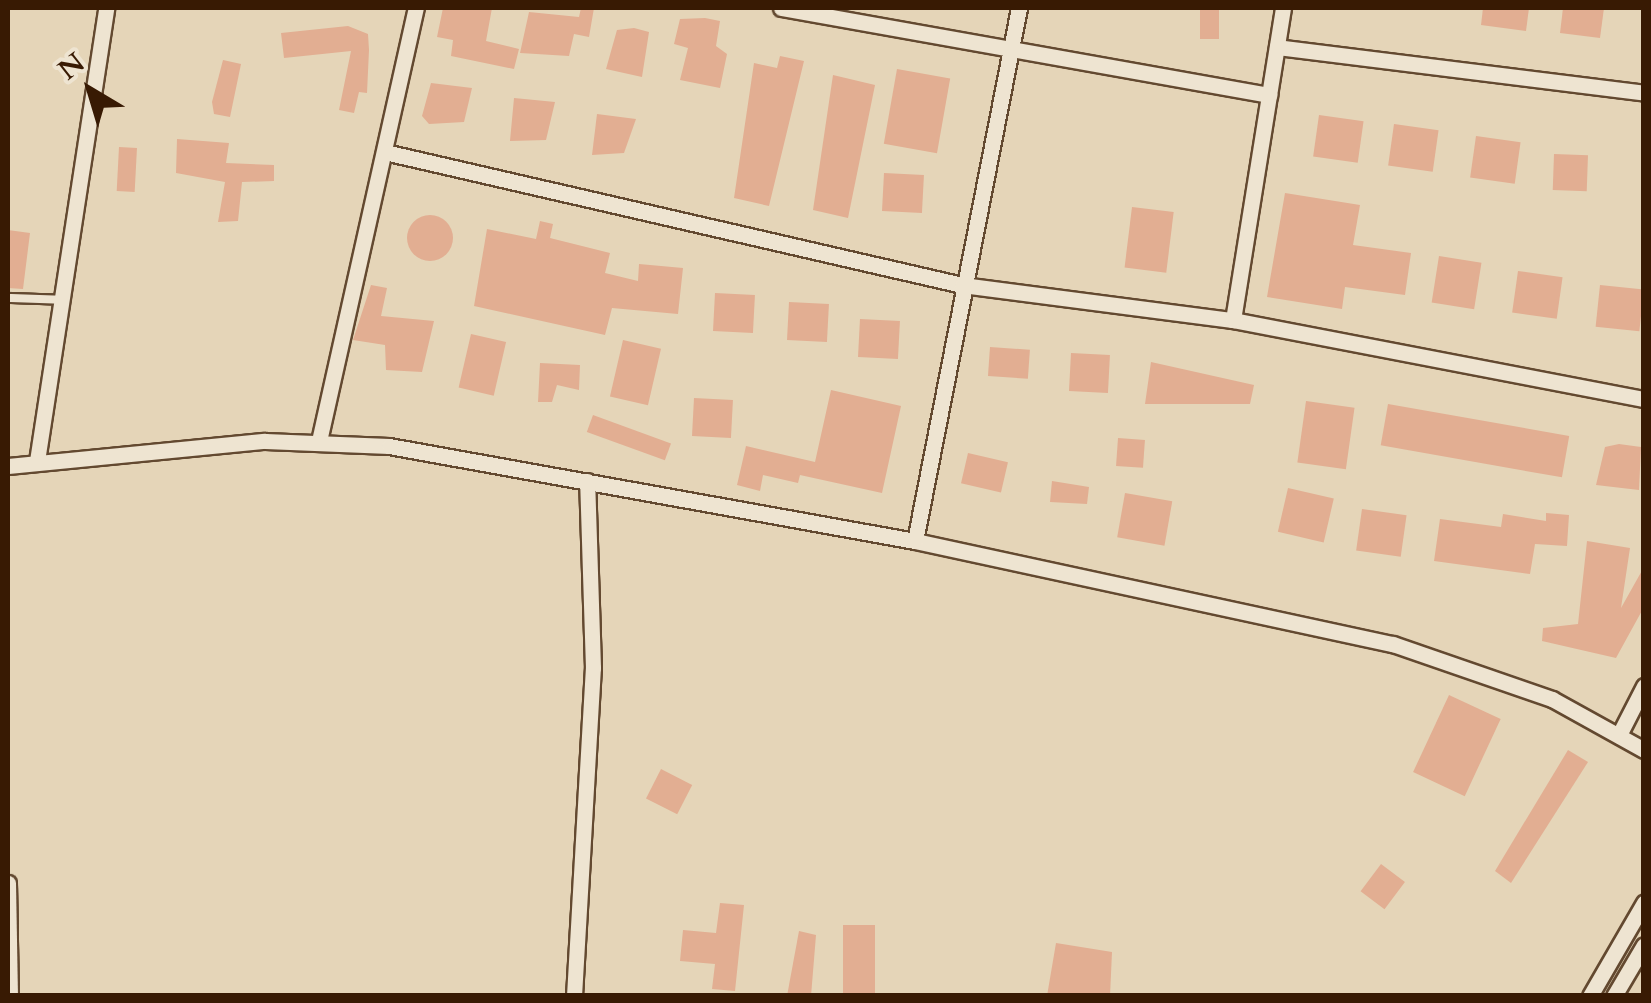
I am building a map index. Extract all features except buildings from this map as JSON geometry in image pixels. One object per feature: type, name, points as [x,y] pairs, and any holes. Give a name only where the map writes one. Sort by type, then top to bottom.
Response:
[{"type":"street","points":[[37,461],[68,300],[106,8]]},
{"type":"street","points":[[319,441],[389,153],[416,8]]},
{"type":"street","points":[[781,8],[1010,54],[1270,95]]},
{"type":"street","points":[[915,541],[1019,8]]},
{"type":"street","points":[[1233,320],[1283,8]]},
{"type":"street","points":[[1277,47],[1644,93]]},
{"type":"street","points":[[389,153],[962,285],[1233,320],[1644,398]]},
{"type":"street","points":[[8,466],[319,441],[587,482],[915,541],[1393,644],[1478,670],[1620,733],[1644,750]]},
{"type":"street","points":[[574,996],[593,668],[587,482]]},
{"type":"street","points":[[1620,733],[1644,686]]},
{"type":"street","points":[[8,883],[10,996]]},
{"type":"street","points":[[1590,996],[1644,903]]},
{"type":"street","points":[[1614,996],[1644,946]]},
{"type":"lane","points":[[8,298],[68,300]]}]
